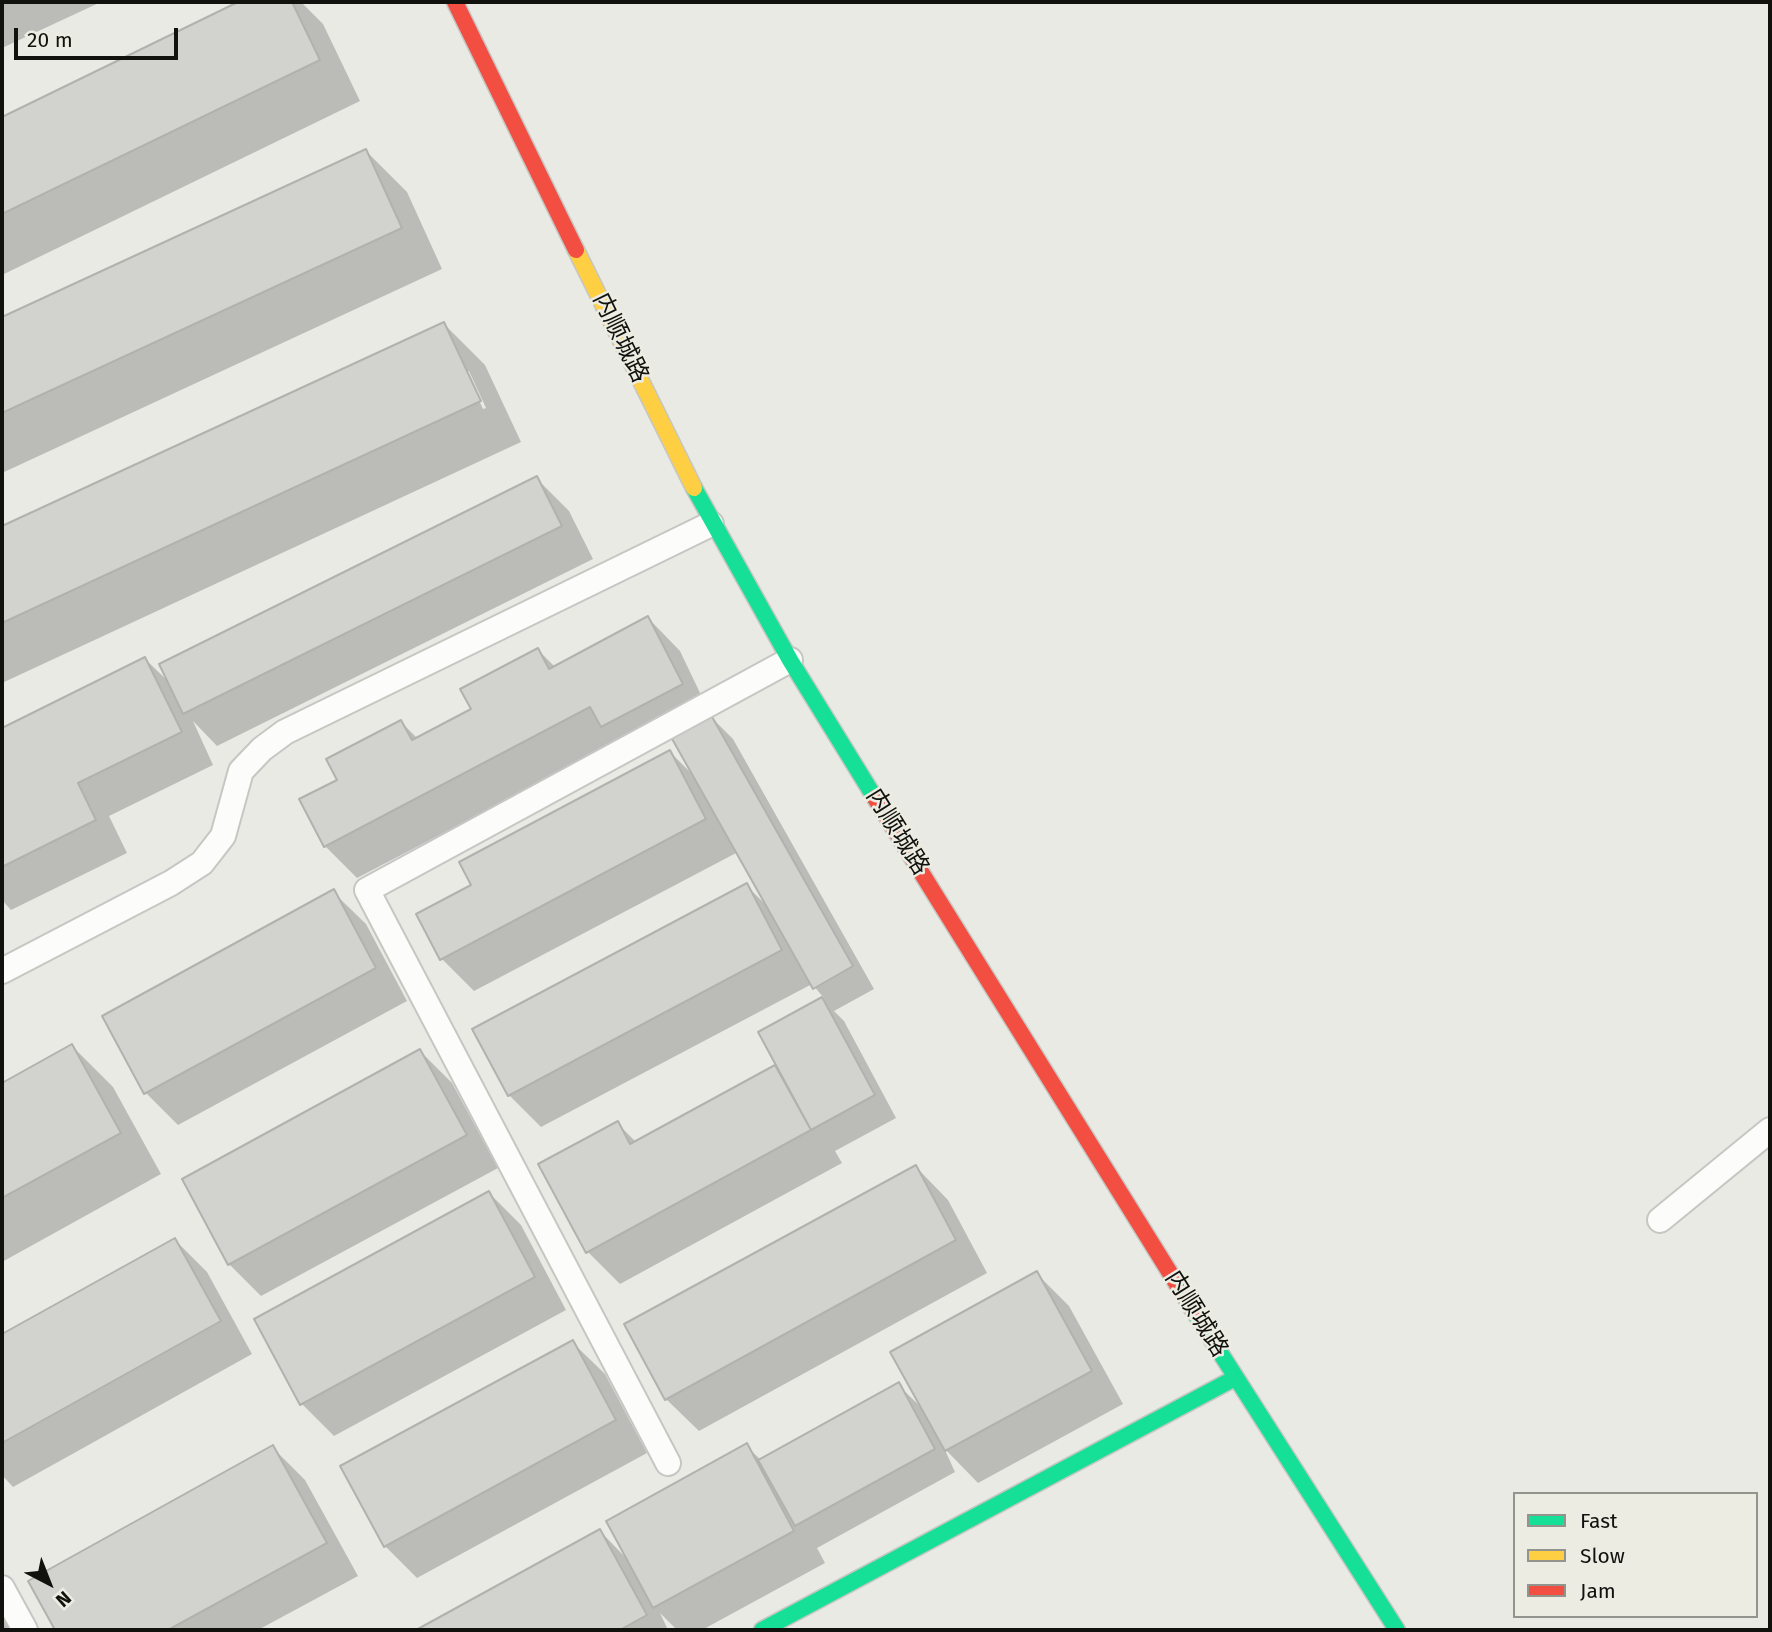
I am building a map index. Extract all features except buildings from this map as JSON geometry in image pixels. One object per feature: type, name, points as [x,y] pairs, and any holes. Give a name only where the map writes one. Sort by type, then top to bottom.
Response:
[{"type":"street","name":"内顺城路","points":[[455,2],[711,524],[790,660],[1236,1378],[1397,1630]]},
{"type":"street","points":[[762,1630],[1236,1378]]},
{"type":"lane","points":[[2,971],[202,863],[223,836],[241,771],[262,749],[285,733],[711,524]]},
{"type":"lane","points":[[668,1463],[367,890],[790,660]]},
{"type":"lane","points":[[1660,1220],[1770,1130]]},
{"type":"lane","points":[[2,1588],[25,1630]]},
{"type":"traffic: fast","points":[[694,488],[790,660],[875,798]]},
{"type":"traffic: fast","points":[[1193,1310],[1397,1630]]},
{"type":"traffic: fast","points":[[762,1630],[1235,1378]]},
{"type":"traffic: slow","points":[[576,250],[694,488]]},
{"type":"traffic: jam","points":[[455,2],[576,250]]},
{"type":"traffic: jam","points":[[875,798],[1193,1310]]}]
